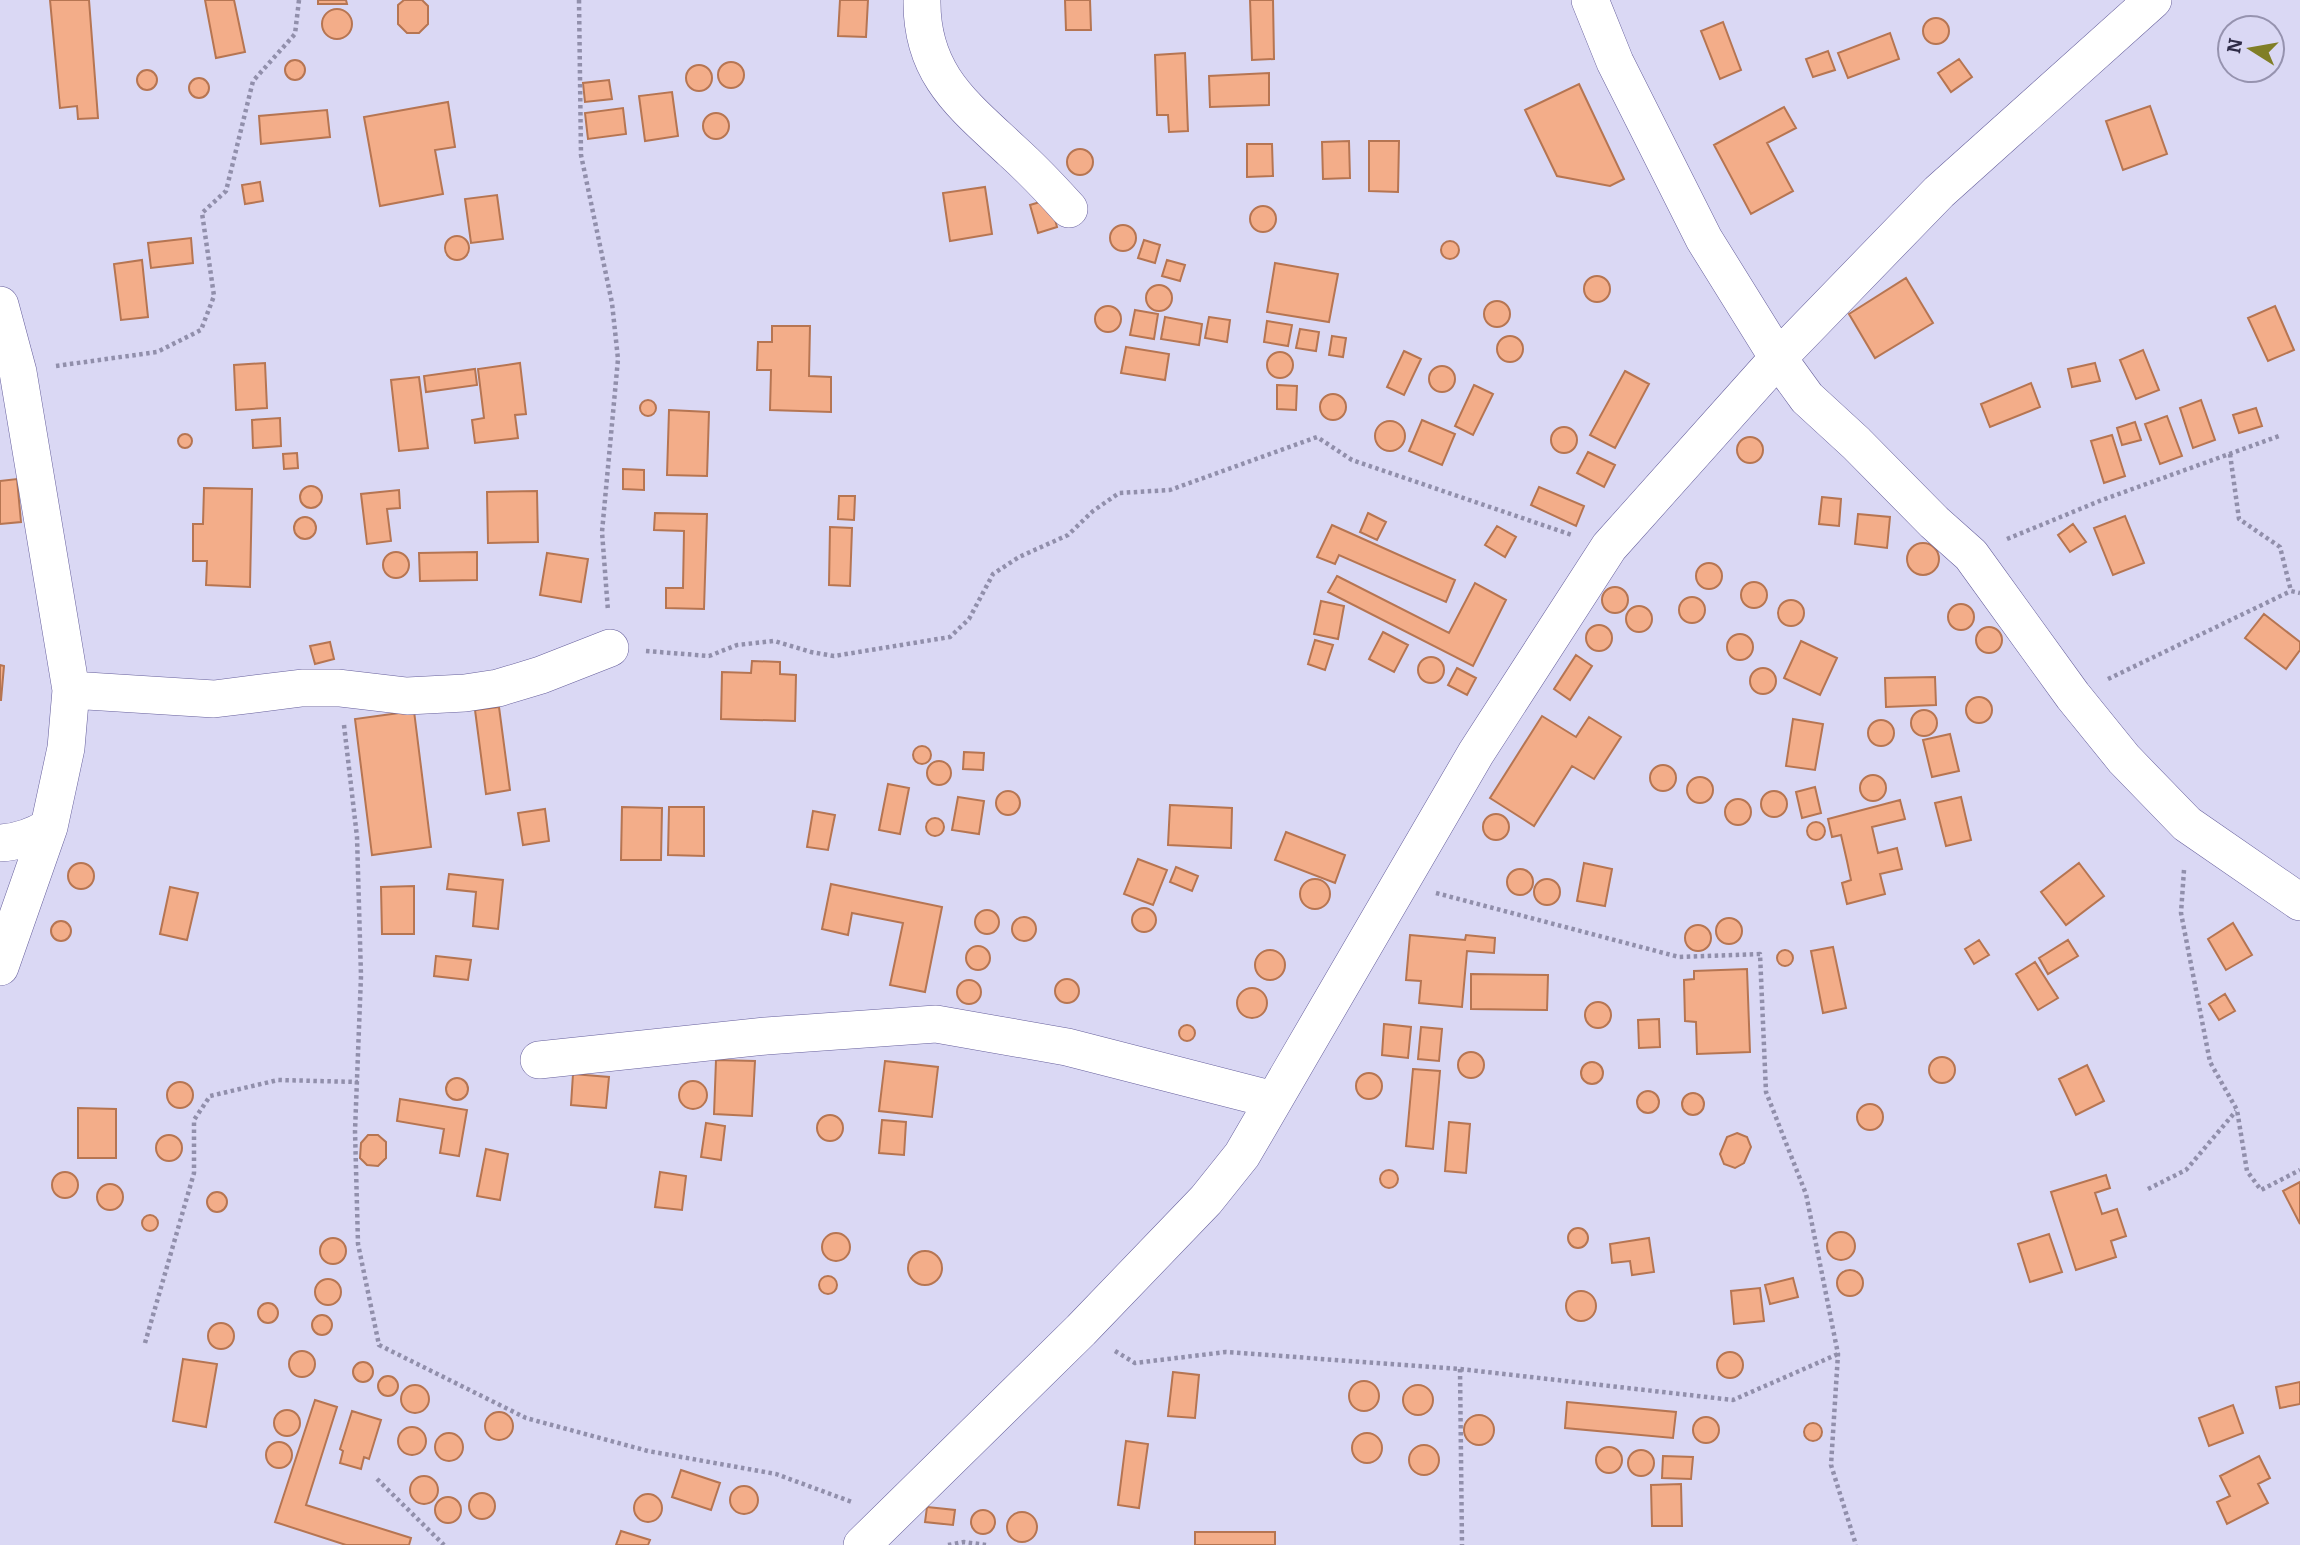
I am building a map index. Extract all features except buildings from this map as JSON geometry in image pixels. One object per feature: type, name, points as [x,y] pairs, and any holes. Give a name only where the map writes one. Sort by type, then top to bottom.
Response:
[{"type":"street","points":[[922,0],[921,24],[929,54],[959,101],[1069,209]]},
{"type":"street","points":[[1590,0],[1615,62],[1704,239],[1778,358],[1807,398],[1971,555],[2073,696],[2124,759],[2187,824],[2300,902]]},
{"type":"street","points":[[862,1545],[1082,1330],[1206,1200],[1242,1154],[1476,753],[1609,547],[1778,358],[1939,192],[2153,0]]},
{"type":"street","points":[[0,305],[18,372],[71,690],[66,748],[49,827],[0,967]]},
{"type":"street","points":[[71,690],[214,699],[302,688],[339,688],[407,696],[465,694],[498,688],[541,675],[610,648]]},
{"type":"street","points":[[0,843],[20,841],[49,827]]},
{"type":"street","points":[[539,1060],[766,1036],[936,1024],[1067,1047],[1274,1100]]},
{"type":"path","points":[[18,372],[157,352],[201,330],[214,296],[202,214],[226,191],[253,81],[295,34],[299,0]]},
{"type":"path","points":[[579,0],[581,155],[612,303],[618,359],[602,532],[610,648],[709,656],[737,645],[774,641],[834,656],[950,637],[969,619],[993,574],[1019,557],[1068,535],[1093,511],[1119,493],[1170,490],[1317,437],[1352,460],[1609,547]]},
{"type":"path","points":[[1971,555],[2102,500],[2279,436]]},
{"type":"path","points":[[2230,454],[2239,519],[2280,547],[2291,591]]},
{"type":"path","points":[[2073,696],[2291,591],[2300,593]]},
{"type":"path","points":[[339,688],[357,837],[362,976],[355,1131],[358,1244],[379,1345],[526,1418],[648,1451],[776,1474],[891,1517]]},
{"type":"path","points":[[2187,824],[2181,913],[2210,1062],[2236,1110],[2247,1171],[2261,1190],[2300,1170]]},
{"type":"path","points":[[1398,883],[1679,957],[1759,954],[1766,1092],[1807,1194],[1838,1354],[1830,1465],[1856,1545]]},
{"type":"path","points":[[145,1343],[194,1173],[194,1120],[210,1097],[278,1080],[358,1082]]},
{"type":"path","points":[[2148,1189],[2186,1170],[2236,1110]]},
{"type":"path","points":[[1082,1330],[1135,1363],[1226,1352],[1460,1369],[1733,1400],[1838,1354]]},
{"type":"path","points":[[1460,1369],[1462,1545]]},
{"type":"path","points":[[377,1479],[444,1545]]},
{"type":"path","points":[[948,1545],[964,1542],[986,1545]]}]
